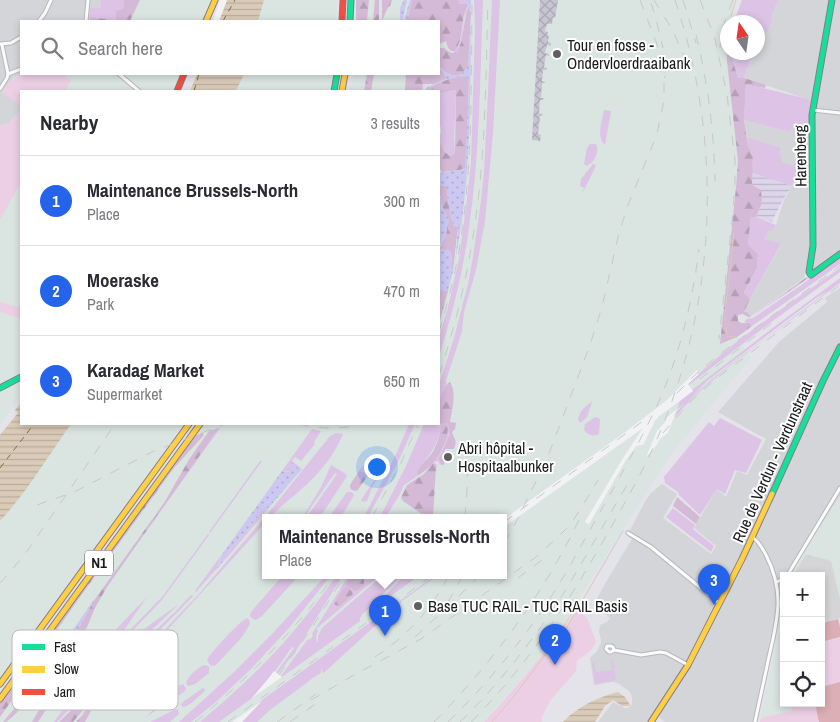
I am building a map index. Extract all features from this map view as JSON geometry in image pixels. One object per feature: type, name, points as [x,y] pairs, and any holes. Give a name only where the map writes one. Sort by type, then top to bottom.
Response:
[{"type":"main road","points":[[206,20],[215,0]]},
{"type":"main road","points":[[342,20],[343,0]]},
{"type":"main road","points":[[350,20],[351,0]]},
{"type":"main road","name":"Harenberg","points":[[832,0],[813,110],[811,134],[814,225],[809,272],[811,276],[840,254]]},
{"type":"main road","points":[[177,90],[184,75]]},
{"type":"main road","points":[[334,90],[337,75]]},
{"type":"main road","points":[[342,90],[345,75]]},
{"type":"main road","name":"Rue de Verdun - Verdunstraat","points":[[654,721],[688,665],[742,559],[823,380],[840,347]]},
{"type":"main road","points":[[0,388],[20,378]]},
{"type":"main road","name":"N1","points":[[39,630],[188,425]]},
{"type":"main road","name":"N1","points":[[50,630],[199,425]]},
{"type":"main road","name":"N1","points":[[0,684],[12,667]]},
{"type":"main road","name":"N1","points":[[0,699],[12,682]]},
{"type":"street","points":[[40,20],[51,0]]},
{"type":"street","points":[[86,20],[88,0]]},
{"type":"street","points":[[0,89],[8,74],[1,44],[11,43],[20,38]]},
{"type":"street","points":[[8,74],[20,70]]},
{"type":"street","points":[[120,75],[138,90]]},
{"type":"street","points":[[813,110],[840,113]]},
{"type":"street","points":[[789,572],[840,488]]},
{"type":"street","points":[[628,533],[651,547],[719,603]]},
{"type":"street","points":[[752,537],[758,541],[771,566],[777,582],[779,604],[755,722]]},
{"type":"street","points":[[614,650],[641,655],[666,653],[688,665]]},
{"type":"shaded area","points":[[0,0],[101,0],[100,8],[90,17],[90,20],[20,20],[20,75],[13,78],[2,92],[20,104],[20,111],[8,124],[0,125]]},
{"type":"shaded area","points":[[101,0],[124,0],[123,9],[117,20],[90,17],[90,8],[100,8]]},
{"type":"shaded area","points":[[140,0],[213,0],[204,20],[130,20]]},
{"type":"shaded area","points":[[227,0],[264,0],[258,20],[219,20]]},
{"type":"shaded area","points":[[264,0],[337,0],[336,20],[258,20]]},
{"type":"shaded area","points":[[369,0],[736,0],[731,15],[720,15],[720,60],[727,60],[738,161],[721,344],[737,337],[751,358],[673,451],[549,645],[483,722],[0,722],[0,703],[12,686],[12,710],[178,710],[178,630],[53,630],[201,425],[440,425],[440,90],[349,90],[355,75],[440,75],[440,20],[367,20]]},
{"type":"shaded area","points":[[458,0],[464,0],[470,6],[471,11],[465,16],[461,47],[454,54],[453,51],[460,43],[465,13],[467,8],[463,4],[459,4]]},
{"type":"shaded area","points":[[474,0],[483,0],[479,114],[473,200],[460,277],[440,354],[440,335],[459,259],[471,163],[475,29]]},
{"type":"shaded area","points":[[492,0],[500,0],[493,133],[485,221],[476,270],[464,312],[462,331],[446,381],[447,385],[443,390],[440,401],[440,382],[468,284],[484,172]]},
{"type":"shaded area","points":[[540,0],[558,0],[555,18],[553,17],[552,24],[547,24],[545,31],[548,32],[548,42],[551,43],[551,46],[547,45],[545,53],[549,54],[549,56],[546,55],[544,67],[547,70],[543,70],[542,81],[545,83],[542,83],[541,98],[544,98],[540,100],[539,113],[543,114],[540,116],[538,134],[541,135],[540,141],[532,140]]},
{"type":"shaded area","points":[[742,0],[778,0],[771,18],[773,20],[765,35],[765,15],[737,15]]},
{"type":"shaded area","points":[[778,0],[840,0],[840,253],[815,271],[811,270],[812,260],[809,259],[804,278],[750,317],[742,313],[781,245],[764,239],[769,229],[776,225],[784,200],[800,169],[781,162],[779,155],[781,148],[747,137],[744,120],[790,132],[794,125],[814,129],[816,102],[744,78],[751,60],[765,60],[765,35],[773,20],[771,18]]},
{"type":"shaded area","points":[[733,60],[751,60],[744,78],[738,78]]},
{"type":"shaded area","points":[[21,75],[66,75],[65,77],[71,80],[66,90],[20,90],[20,104],[2,93],[6,86]]},
{"type":"shaded area","points":[[66,75],[182,75],[175,90],[66,90],[71,80],[65,77]]},
{"type":"shaded area","points":[[197,75],[244,75],[236,90],[190,90]]},
{"type":"shaded area","points":[[244,75],[332,75],[329,90],[236,90]]},
{"type":"shaded area","points":[[746,85],[812,100],[810,128],[794,125],[790,132],[744,120]]},
{"type":"shaded area","points":[[456,91],[455,152],[450,156],[443,149],[440,140],[440,94]]},
{"type":"shaded area","points":[[604,110],[611,111],[605,145],[602,142],[600,133]]},
{"type":"shaded area","points":[[20,111],[20,184],[0,220],[0,125],[9,123]]},
{"type":"shaded area","points":[[747,137],[781,148],[779,155],[782,156],[781,162],[800,168],[792,186],[752,173],[753,156],[748,146]]},
{"type":"shaded area","points":[[590,144],[596,144],[597,154],[594,160],[587,166],[584,164],[587,148]]},
{"type":"shaded area","points":[[593,164],[596,165],[595,168],[582,194],[584,188],[580,186],[581,179]]},
{"type":"shaded area","points":[[752,173],[792,186],[772,222],[756,217],[762,203],[752,186]]},
{"type":"shaded area","points":[[20,184],[20,308],[0,302],[0,220]]},
{"type":"shaded area","points":[[751,216],[776,225],[772,231],[769,230],[764,239],[781,244],[750,299],[744,294],[757,268],[758,254],[748,244]]},
{"type":"shaded area","points":[[840,256],[840,264],[752,326],[744,322],[747,319],[753,318],[800,286]]},
{"type":"shaded area","points":[[840,268],[840,272],[684,388],[720,355]]},
{"type":"shaded area","points":[[840,278],[840,283],[718,376],[674,418],[677,411],[685,404],[677,409],[680,401],[692,390]],"holes":[[[828,291],[711,380],[688,401],[707,381],[816,298]]]},
{"type":"shaded area","points":[[840,288],[840,496],[806,548],[793,572],[780,572],[780,595],[776,596],[776,614],[754,722],[665,722],[658,716],[654,722],[598,722],[613,702],[625,708],[632,704],[630,692],[618,683],[594,685],[590,658],[597,651],[601,643],[600,625],[607,622],[610,618],[594,604],[632,539],[628,537],[629,532],[646,500],[662,484],[677,494],[663,518],[711,554],[716,546],[694,528],[717,489],[726,497],[737,471],[747,475],[766,439],[718,412],[780,341],[827,302],[825,298]]},
{"type":"shaded area","points":[[0,302],[20,308],[20,319],[0,312]]},
{"type":"shaded area","points":[[0,312],[20,319],[20,398],[0,424]]},
{"type":"shaded area","points":[[592,402],[587,417],[580,423],[578,419],[580,414]]},
{"type":"shaded area","points":[[20,404],[20,425],[70,425],[28,486],[0,521],[0,435],[18,413],[15,410]]},
{"type":"shaded area","points":[[595,417],[600,420],[599,434],[593,435],[584,430],[585,424]]},
{"type":"shaded area","points":[[720,418],[762,440],[746,473],[735,470],[725,494],[717,489],[700,515],[678,492],[665,483],[664,477],[709,422],[714,426]]},
{"type":"shaded area","points":[[449,423],[450,431],[440,454],[443,465],[440,465],[438,461],[434,462],[437,465],[436,472],[435,464],[432,464],[430,467],[428,466],[442,448],[447,437],[448,426],[441,426],[436,444],[418,469],[419,475],[404,485],[388,514],[382,514],[406,466],[424,425]]},
{"type":"shaded area","points":[[70,425],[182,425],[75,578],[36,630],[12,630],[12,662],[0,678],[0,521],[32,480]]},
{"type":"shaded area","points":[[409,425],[415,425],[398,462],[370,514],[366,514]]},
{"type":"shaded area","points":[[221,427],[147,530],[149,525]]},
{"type":"shaded area","points":[[312,429],[321,431],[314,442],[315,444],[301,461],[295,457],[292,461],[301,468],[297,467],[291,471],[282,471]]},
{"type":"shaded area","points":[[336,433],[343,434],[331,457],[304,487],[273,514],[268,514],[330,436]]},
{"type":"shaded area","points":[[372,458],[376,464],[367,477],[359,471]]},
{"type":"shaded area","points":[[260,461],[262,461],[210,533],[209,532]]},
{"type":"shaded area","points":[[331,465],[347,476],[322,514],[309,514],[337,474],[335,473],[305,514],[321,487]]},
{"type":"shaded area","points":[[381,470],[382,473],[373,485],[367,501],[363,502],[361,500]]},
{"type":"shaded area","points":[[347,492],[352,492],[354,495],[343,514],[331,514]]},
{"type":"shaded area","points":[[840,496],[840,722],[760,722],[777,637],[780,632],[780,707],[825,707],[825,572],[793,572],[806,548]]},
{"type":"shaded area","points":[[266,507],[268,507],[222,562]]},
{"type":"shaded area","points":[[673,508],[695,525],[693,529],[714,546],[711,552],[666,517]]},
{"type":"shaded area","points":[[262,521],[262,526],[167,630],[164,630],[198,595]]},
{"type":"shaded area","points":[[208,534],[161,601],[133,630],[130,630],[163,596]]},
{"type":"shaded area","points":[[223,553],[216,569],[196,592],[195,591]]},
{"type":"shaded area","points":[[806,554],[831,561],[840,599],[840,618],[825,621],[825,572],[795,572]]},
{"type":"shaded area","points":[[280,579],[295,579],[262,616],[256,620],[253,619],[250,616],[251,612]]},
{"type":"shaded area","points":[[322,579],[328,579],[289,628],[252,668],[217,701],[191,722],[179,722],[233,673]]},
{"type":"shaded area","points":[[334,579],[341,579],[299,646],[278,674],[276,673],[294,648],[292,647],[252,698],[219,722],[200,722],[236,691],[270,657]]},
{"type":"shaded area","points":[[346,579],[375,579],[316,629],[318,630],[317,642],[322,628],[378,579],[398,579],[362,615],[360,621],[282,677],[308,639],[310,640],[313,636],[312,634]]},
{"type":"shaded area","points":[[401,579],[414,579],[371,610]]},
{"type":"shaded area","points":[[432,579],[402,601],[327,670],[323,673],[321,668],[321,673],[270,710],[257,722],[242,722],[262,700]]},
{"type":"shaded area","points":[[191,595],[193,596],[160,630],[156,630]]},
{"type":"shaded area","points":[[147,597],[124,630],[115,630]]},
{"type":"shaded area","points":[[179,604],[152,630],[143,630]]},
{"type":"shaded area","points":[[578,609],[587,618],[596,641],[589,652],[577,660],[576,671],[550,701],[542,717],[542,722],[484,722],[509,695]]},
{"type":"shaded area","points":[[247,618],[250,624],[242,637],[216,665],[210,665],[207,660],[210,656],[232,631]]},
{"type":"shaded area","points":[[838,619],[840,637],[825,641],[825,622]]},
{"type":"shaded area","points":[[840,638],[840,722],[760,722],[761,718],[792,711],[792,707],[825,707],[825,642]]},
{"type":"shaded area","points":[[611,660],[613,660],[616,680],[595,684],[592,663],[594,662],[596,672],[612,670]]},
{"type":"shaded area","points":[[204,665],[209,667],[209,673],[195,684],[188,686],[186,683],[189,678]]},
{"type":"shaded area","points":[[840,682],[840,722],[819,722],[816,707],[825,707],[825,686]]},
{"type":"shaded area","points":[[183,684],[186,689],[178,696],[178,686]]},
{"type":"shaded area","points":[[203,688],[205,689],[204,692],[191,704],[182,707],[181,704],[183,702]]},
{"type":"shaded area","points":[[618,692],[625,697],[629,706],[622,706],[613,700],[605,706],[595,722],[563,722],[588,703]]},
{"type":"shaded area","points":[[63,710],[69,710],[57,722],[54,722]]},
{"type":"shaded area","points":[[86,710],[92,710],[85,722],[83,722],[85,713],[83,713]]},
{"type":"shaded area","points":[[174,710],[178,710],[179,714],[170,722],[150,722]]},
{"type":"green space","points":[[124,0],[140,0],[130,20],[116,20],[116,11],[123,9]]},
{"type":"green space","points":[[356,0],[369,0],[367,20],[356,20]]},
{"type":"green space","points":[[375,0],[379,0],[379,20],[373,20]]},
{"type":"green space","points":[[382,0],[392,0],[390,6],[382,20]]},
{"type":"green space","points":[[412,0],[458,0],[459,4],[467,4],[461,38],[455,51],[451,51],[448,48],[446,41],[440,44],[440,20],[407,20]]},
{"type":"green space","points":[[468,10],[471,13],[468,66],[461,74],[454,75],[440,67],[440,48],[444,48],[451,53],[457,52],[460,47]]},
{"type":"green space","points":[[90,17],[116,20],[90,20]]},
{"type":"green space","points":[[727,60],[733,60],[738,78],[766,85],[765,88],[746,85],[744,120],[748,146],[753,156],[752,185],[761,190],[762,203],[756,217],[751,217],[748,244],[758,254],[757,268],[744,293],[750,299],[744,312],[747,312],[751,317],[743,314],[738,315],[738,321],[749,323],[752,326],[737,337],[720,344],[738,161]]},
{"type":"green space","points":[[440,69],[446,76],[445,79],[434,84],[423,84],[422,90],[405,90],[406,75],[440,75]]},
{"type":"green space","points":[[367,75],[374,75],[371,90],[364,90]]},
{"type":"green space","points":[[468,76],[469,81],[466,164],[465,168],[460,170],[442,172],[440,169],[440,143],[445,152],[450,156],[455,152],[456,91],[440,94],[440,90],[428,90],[443,81]]},
{"type":"green space","points":[[440,186],[447,186],[447,196],[453,225],[458,227],[453,269],[451,268],[452,257],[450,251],[440,249],[446,235],[446,214],[440,195]]},
{"type":"green space","points":[[807,277],[808,278],[794,288],[751,317]]},
{"type":"green space","points":[[440,288],[442,291],[448,291],[440,320]]},
{"type":"green space","points":[[450,382],[454,396],[450,422],[456,423],[455,429],[452,432],[456,443],[454,449],[445,449],[443,465],[439,458],[450,434],[448,423],[440,424],[440,400],[446,386]]},
{"type":"green space","points":[[446,424],[448,426],[443,447],[430,466],[419,475],[417,473],[419,467],[432,453],[441,426]]},
{"type":"green space","points":[[219,428],[107,587],[85,630],[78,630],[93,602],[164,503],[190,458],[209,431]]},
{"type":"green space","points":[[202,433],[204,435],[174,468],[57,630],[53,630],[191,440]]},
{"type":"green space","points":[[432,464],[435,464],[433,514],[422,514],[401,498],[407,485],[424,474]]},
{"type":"green space","points":[[359,471],[365,473],[367,477],[357,491],[352,490],[350,485]]},
{"type":"green space","points":[[677,497],[700,517],[696,524],[673,506]]},
{"type":"green space","points":[[349,579],[363,579],[364,585],[355,591],[347,586]]},
{"type":"green space","points":[[347,587],[353,594],[340,606],[335,605],[334,603],[343,589]]},
{"type":"green space","points":[[12,686],[12,699],[0,717],[0,703]]},
{"type":"green space","points":[[13,710],[19,710],[9,720],[3,722]]},
{"type":"green space","points":[[39,710],[46,710],[38,722],[32,722]]},
{"type":"green space","points":[[71,710],[83,710],[73,722],[59,722]]},
{"type":"green space","points":[[87,710],[91,710],[85,722],[76,722]]},
{"type":"sand","points":[[404,0],[407,0],[404,20],[400,20],[400,8]]},
{"type":"sand","points":[[410,0],[412,0],[407,20],[404,20]]},
{"type":"sand","points":[[464,0],[471,0],[471,12],[470,6]]},
{"type":"sand","points":[[471,15],[470,110],[466,183],[454,264],[458,227],[453,225],[447,196],[447,186],[440,186],[440,173],[465,168],[468,77],[446,80],[425,90],[446,78],[440,67],[450,74],[461,74],[468,66]]},
{"type":"sand","points":[[440,195],[449,221],[446,235],[440,245]]},
{"type":"sand","points":[[440,249],[450,251],[452,257],[451,268],[453,269],[448,291],[442,291],[440,288]]},
{"type":"sand","points":[[291,462],[302,469],[266,511],[268,508],[266,507],[212,574],[218,566],[223,553],[282,471],[289,472],[288,469],[290,467],[295,469],[290,465]]},
{"type":"sand","points":[[95,598],[78,630],[73,630]]},
{"type":"pier","points":[[220,0],[227,0],[219,20],[213,20]]},
{"type":"pier","points":[[697,370],[698,375],[688,384],[693,391],[658,417],[643,445],[636,446],[626,460],[589,524],[585,522],[643,428],[507,525],[507,517],[667,400]]},
{"type":"pier","points":[[677,409],[668,433],[660,439],[646,457],[657,431],[667,417]]},
{"type":"pier","points":[[274,671],[282,677],[252,698],[268,679]]},
{"type":"pier","points":[[262,701],[242,722],[232,722]]},
{"type":"waterway","points":[[731,15],[736,0]]},
{"type":"waterway","points":[[734,233],[725,314],[727,336],[736,337]]},
{"type":"waterway","points":[[557,644],[623,531]]},
{"type":"waterway","points":[[492,722],[545,655],[574,610]]},
{"type":"ferry route","points":[[224,20],[235,0]]},
{"type":"ferry route","points":[[194,90],[199,75]]},
{"type":"ferry route","points":[[0,468],[33,425]]},
{"type":"railway","points":[[440,328],[457,261],[464,220],[469,157],[472,0]]},
{"type":"railway","points":[[440,372],[463,289],[478,201],[484,126],[488,0]]},
{"type":"railway","points":[[640,0],[660,52],[665,78]]},
{"type":"railway","points":[[654,0],[672,29],[687,63]]},
{"type":"railway","points":[[471,722],[509,681],[526,659],[588,567],[628,498],[651,452],[665,420],[683,369],[695,317],[704,264],[707,211],[706,158],[700,104],[690,52],[675,0]]},
{"type":"railway","points":[[683,0],[696,43]]},
{"type":"railway","points":[[700,0],[715,39],[727,95],[735,160],[733,212],[719,339]]},
{"type":"railway","points":[[727,15],[733,0]]},
{"type":"railway","points":[[651,3],[663,48]]},
{"type":"railway","points":[[696,35],[710,108],[715,181]]},
{"type":"railway","points":[[507,538],[547,459],[590,345],[602,307],[619,233],[628,205],[657,134],[664,100],[664,72]]},
{"type":"railway","points":[[448,722],[502,664],[538,616],[567,570],[633,453],[663,393],[677,353],[688,312],[699,249]]},
{"type":"railway","points":[[677,393],[697,373],[725,350],[840,266]]},
{"type":"railway","points":[[663,433],[690,402],[717,378],[840,285]]},
{"type":"railway","points":[[700,379],[773,322]]},
{"type":"railway","points":[[507,520],[650,416]]},
{"type":"railway","points":[[0,583],[28,550],[114,425]]},
{"type":"railway","points":[[37,505],[74,492],[154,451],[222,425]]},
{"type":"railway","points":[[304,425],[330,428],[356,425]]},
{"type":"railway","points":[[374,514],[401,463],[418,425]]},
{"type":"railway","points":[[465,514],[468,439]]},
{"type":"railway","points":[[507,578],[536,557],[570,525],[598,480]]},
{"type":"railway","points":[[460,722],[503,676],[542,626],[565,591],[629,482]]},
{"type":"railway","points":[[434,722],[476,676],[515,627],[549,575],[579,520]]},
{"type":"railway","points":[[518,578],[546,557]]},
{"type":"railway","points":[[195,722],[234,689],[270,653],[304,615],[332,579]]},
{"type":"railway","points":[[279,675],[342,579]]},
{"type":"railway","points":[[228,722],[427,579]]},
{"type":"railway","points":[[375,657],[398,640],[418,621],[435,599],[447,579]]},
{"type":"railway","points":[[448,602],[461,579]]},
{"type":"railway","points":[[415,637],[476,579]]},
{"type":"railway","points":[[311,700],[421,639],[505,579]]},
{"type":"railway","points":[[277,722],[316,694]]},
{"type":"railway","points":[[290,722],[321,700]]},
{"type":"traffic: fast","points":[[350,20],[351,0]]},
{"type":"traffic: fast","points":[[832,0],[812,115],[813,246],[809,272],[811,275],[840,254]]},
{"type":"traffic: fast","points":[[334,90],[337,75]]},
{"type":"traffic: fast","points":[[772,494],[840,347]]},
{"type":"traffic: fast","points":[[0,388],[20,378]]},
{"type":"traffic: slow","points":[[206,20],[215,0]]},
{"type":"traffic: slow","points":[[342,90],[345,75]]},
{"type":"traffic: slow","points":[[39,630],[188,425]]},
{"type":"traffic: slow","points":[[50,630],[199,425]]},
{"type":"traffic: slow","points":[[651,722],[688,665],[742,559],[772,494]]},
{"type":"traffic: slow","points":[[0,684],[12,667]]},
{"type":"traffic: slow","points":[[0,699],[12,682]]},
{"type":"traffic: jam","points":[[342,20],[343,0]]},
{"type":"traffic: jam","points":[[177,90],[184,75]]},
{"type":"place","name":"Tour en fosse - Ondervloerdraaibank","points":[[557,54]]},
{"type":"place","name":"Abri hôpital - Hospitaalbunker","points":[[448,457]]},
{"type":"place","name":"Karadag Market","points":[[714,605]]},
{"type":"place","name":"Base TUC RAIL - TUC RAIL Basis","points":[[418,606]]},
{"type":"place","name":"Maintenance Brussels-North","points":[[385,636]]},
{"type":"place","name":"Moeraske","points":[[555,665]]}]
